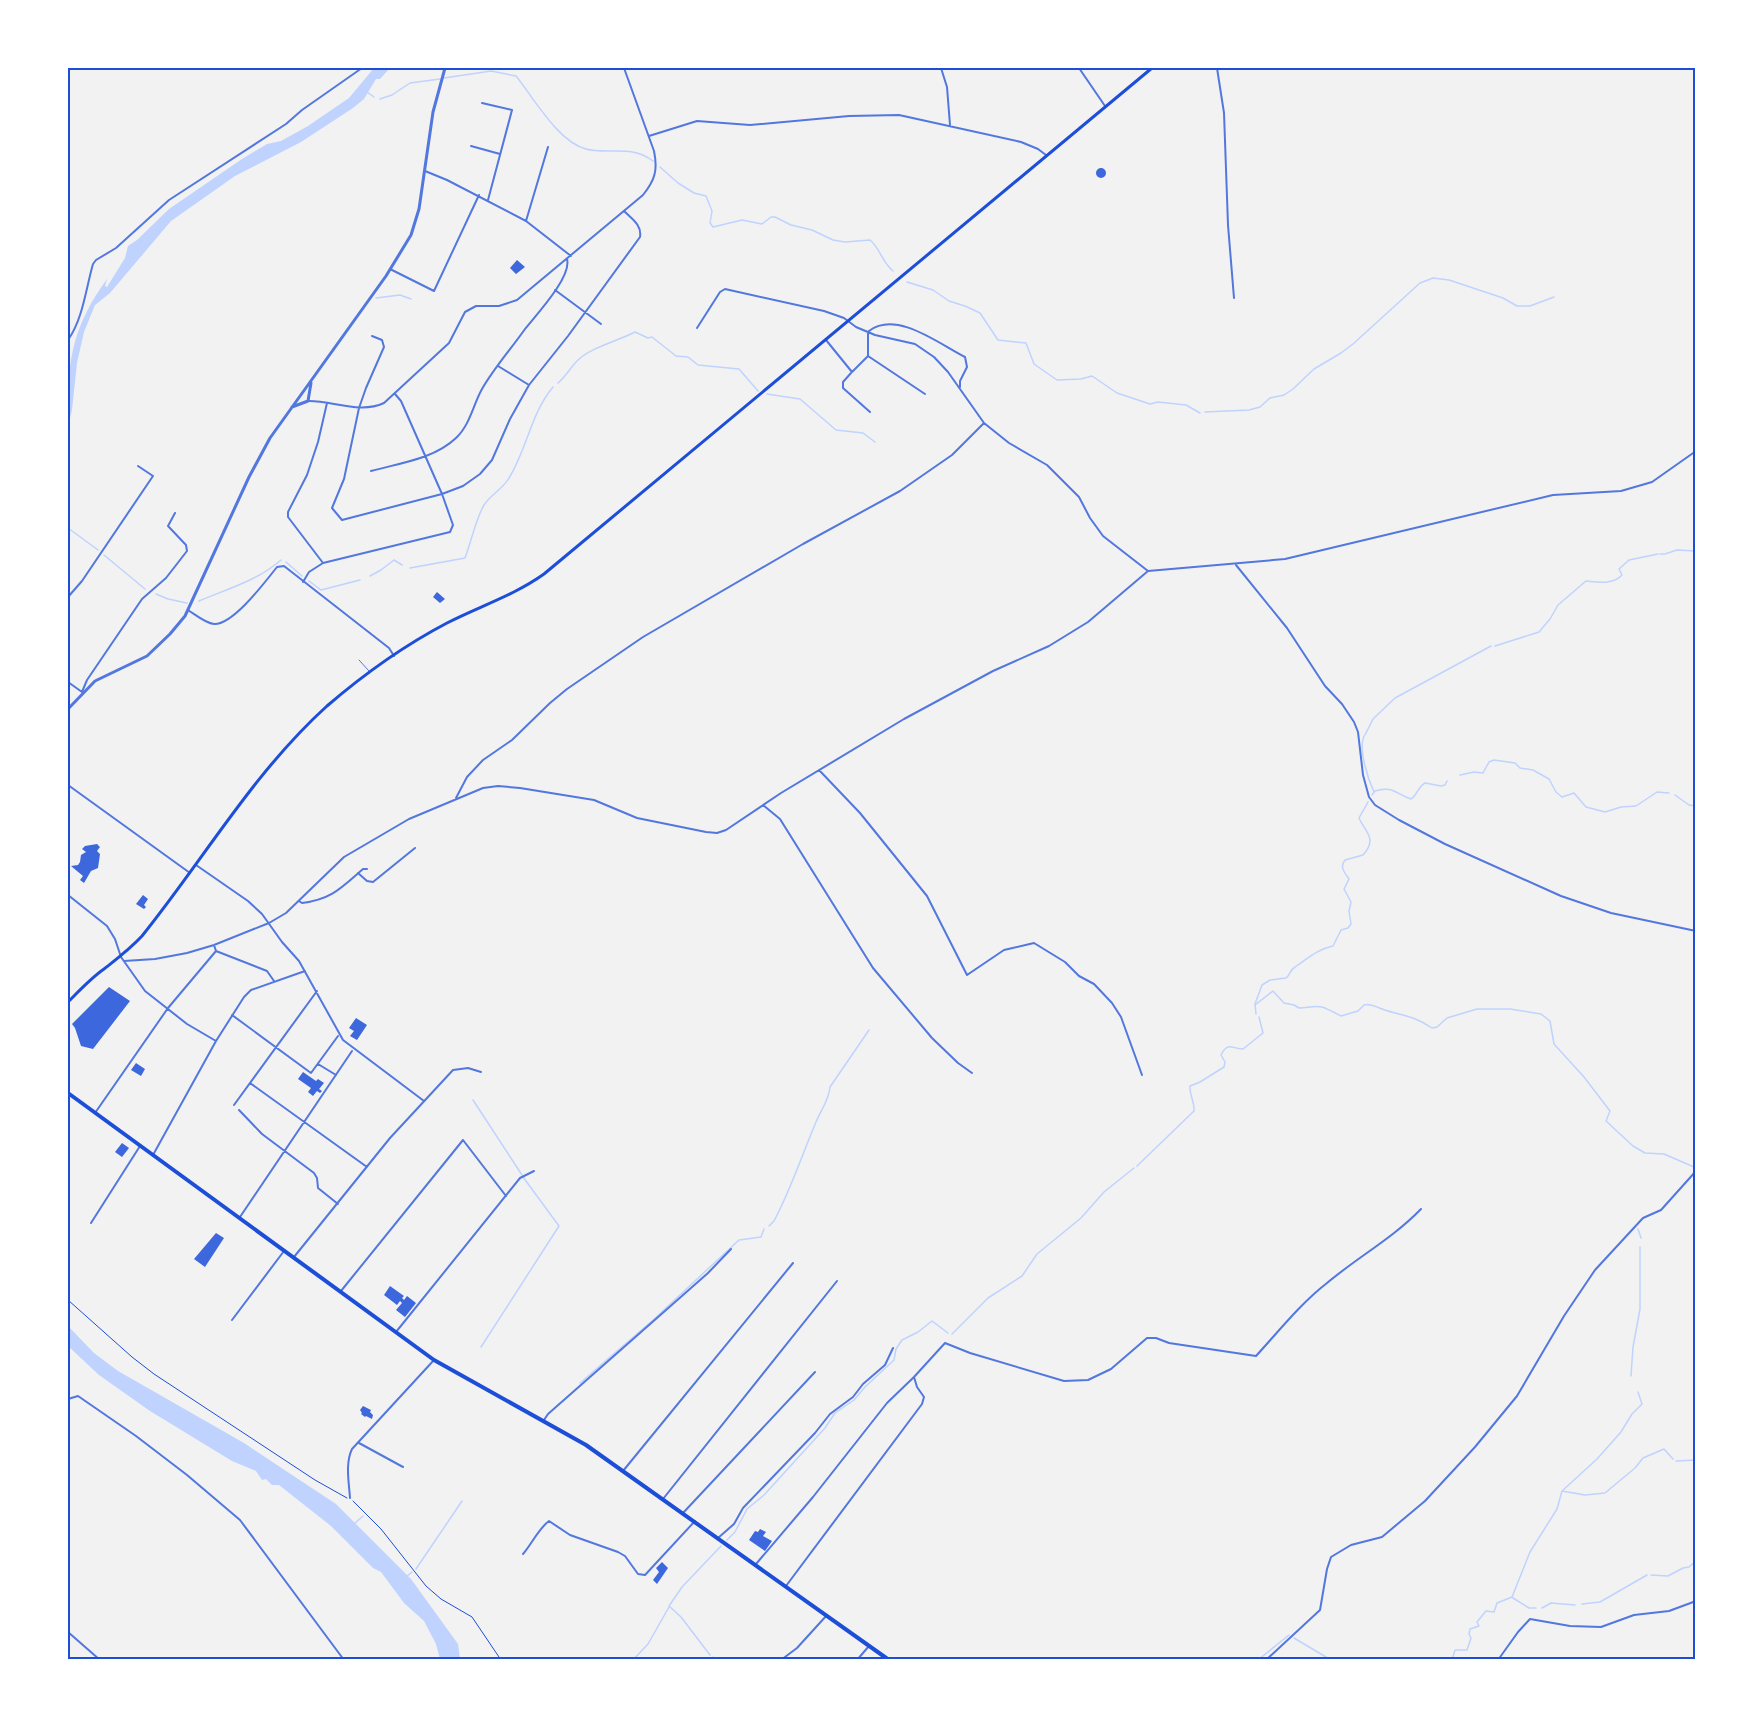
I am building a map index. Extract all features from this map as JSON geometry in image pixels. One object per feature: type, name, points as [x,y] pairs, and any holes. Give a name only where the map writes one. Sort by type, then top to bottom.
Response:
[{"type":"main road","points":[[68,1002],[103,969],[123,959],[196,865],[235,809],[277,757],[325,709],[370,672],[445,624],[520,590],[544,574],[1152,68]]},
{"type":"main road","points":[[68,1093],[434,1360],[586,1445],[889,1659]]},
{"type":"street","points":[[68,340],[96,260],[116,248],[169,200],[286,124],[302,110],[363,68]]},
{"type":"street","points":[[68,709],[95,681],[147,656],[170,634],[188,610],[270,438],[390,269],[411,235],[416,220],[433,112],[445,68]]},
{"type":"street","points":[[292,407],[306,402],[359,408],[375,407],[384,403],[448,343],[465,312],[476,306],[499,306],[517,300],[643,195],[653,183],[657,163],[624,68]]},
{"type":"street","points":[[941,68],[946,87],[950,125]]},
{"type":"street","points":[[1079,68],[1105,106]]},
{"type":"street","points":[[1217,68],[1224,113],[1228,225],[1234,298]]},
{"type":"street","points":[[482,103],[512,110],[488,200]]},
{"type":"street","points":[[649,136],[678,126],[703,121],[750,125],[849,116],[904,115],[1021,142],[1046,155]]},
{"type":"street","points":[[471,146],[500,153]]},
{"type":"street","points":[[526,220],[548,147]]},
{"type":"street","points":[[424,171],[434,173],[526,220],[571,256]]},
{"type":"street","points":[[390,269],[434,291],[478,195]]},
{"type":"street","points":[[372,336],[382,340],[384,347],[359,408],[346,474],[332,508],[342,520],[442,494],[463,486],[486,468],[529,386],[640,237],[641,231],[638,225],[624,212]]},
{"type":"street","points":[[371,471],[425,457],[435,453],[457,437],[467,424],[481,390],[566,273],[567,259]]},
{"type":"street","points":[[697,328],[720,292],[725,289],[824,311],[868,332],[915,344],[934,357],[960,387],[984,423],[1009,443],[1047,465],[1079,497],[1103,536],[1148,572]]},
{"type":"street","points":[[555,290],[601,324]]},
{"type":"street","points":[[868,332],[876,326],[906,326],[965,357],[967,367],[960,381],[960,387]]},
{"type":"street","points":[[868,332],[868,356],[843,382],[843,388],[870,412]]},
{"type":"street","points":[[826,340],[852,372]]},
{"type":"street","points":[[868,356],[924,394]]},
{"type":"street","points":[[498,366],[529,386]]},
{"type":"street","points":[[306,402],[311,382]]},
{"type":"street","points":[[303,582],[309,572],[323,563],[450,532],[453,525],[442,494],[401,401],[395,394]]},
{"type":"street","points":[[299,396],[306,402]]},
{"type":"street","points":[[323,563],[288,517],[288,512],[307,475],[327,403]]},
{"type":"street","points":[[455,800],[467,777],[483,760],[512,740],[567,689],[643,637],[803,544],[900,491],[952,455],[984,423]]},
{"type":"street","points":[[123,959],[155,959],[214,945],[268,923],[286,913],[344,857],[396,825],[483,788],[498,786],[520,788],[594,800],[637,818],[715,833],[726,830],[819,770],[969,683],[1049,646],[1088,622],[1148,572],[1285,559],[1553,495],[1622,491],[1652,482],[1695,452]]},
{"type":"street","points":[[68,597],[82,581],[153,476],[138,466]]},
{"type":"street","points":[[82,692],[87,680],[147,592],[166,578],[187,551],[186,545],[168,526],[175,513]]},
{"type":"street","points":[[1236,564],[1287,628],[1325,686],[1354,722],[1358,732],[1363,775],[1369,797],[1375,805],[1445,844],[1562,896],[1611,913],[1695,931]]},
{"type":"street","points":[[188,610],[208,622],[226,621],[280,566],[284,566],[389,648],[394,656]]},
{"type":"street","points":[[68,682],[82,692]]},
{"type":"street","points":[[819,770],[860,813],[927,896],[967,975],[1004,950],[1034,943],[1065,962],[1079,976],[1094,984],[1112,1003],[1121,1017],[1142,1075]]},
{"type":"street","points":[[68,785],[190,873]]},
{"type":"street","points":[[763,806],[780,819],[873,968],[932,1038],[972,1073]]},
{"type":"street","points":[[358,873],[367,881],[373,882],[415,849]]},
{"type":"street","points":[[196,865],[249,901],[268,923],[299,961],[339,1035],[353,1050],[424,1101]]},
{"type":"street","points":[[299,901],[302,903],[329,897],[358,873],[367,869]]},
{"type":"street","points":[[68,895],[107,926],[123,959],[145,991],[187,1024],[216,1041]]},
{"type":"street","points":[[214,945],[216,951]]},
{"type":"street","points":[[216,951],[267,971],[274,981]]},
{"type":"street","points":[[95,1113],[168,1008],[216,951]]},
{"type":"street","points":[[153,1155],[216,1041],[244,997],[251,990],[305,970]]},
{"type":"street","points":[[234,1105],[317,991]]},
{"type":"street","points":[[232,1015],[311,1074],[339,1035]]},
{"type":"street","points":[[240,1217],[353,1050]]},
{"type":"street","points":[[318,1064],[336,1076]]},
{"type":"street","points":[[294,1257],[390,1138],[453,1070],[468,1068],[481,1072]]},
{"type":"street","points":[[250,1083],[367,1167]]},
{"type":"street","points":[[239,1110],[262,1134],[314,1173],[318,1188],[338,1204]]},
{"type":"street","points":[[341,1292],[463,1140],[506,1196]]},
{"type":"street","points":[[92,1223],[140,1146]]},
{"type":"street","points":[[396,1332],[520,1178],[534,1171]]},
{"type":"street","points":[[1266,1659],[1320,1610],[1331,1557],[1351,1545],[1382,1537],[1425,1501],[1475,1447],[1516,1396],[1592,1273],[1643,1218],[1661,1210],[1695,1171]]},
{"type":"street","points":[[756,1565],[887,1403],[945,1343],[970,1353],[1064,1381],[1088,1380],[1111,1369],[1148,1338],[1256,1356],[1308,1299],[1328,1281],[1397,1232],[1421,1209]]},
{"type":"street","points":[[544,1420],[708,1273],[731,1249]]},
{"type":"street","points":[[232,1320],[284,1250]]},
{"type":"street","points":[[623,1471],[793,1263]]},
{"type":"street","points":[[663,1499],[837,1281]]},
{"type":"street","points":[[719,1539],[734,1524],[743,1508],[830,1414],[853,1397],[863,1384],[885,1365],[893,1348]]},
{"type":"street","points":[[350,1498],[348,1460],[352,1449],[434,1360]]},
{"type":"street","points":[[683,1513],[814,1372]]},
{"type":"street","points":[[786,1586],[922,1404],[924,1397],[914,1377]]},
{"type":"street","points":[[68,1399],[78,1396],[136,1436],[240,1520],[344,1659]]},
{"type":"street","points":[[359,1443],[403,1467]]},
{"type":"street","points":[[523,1554],[543,1525],[549,1521],[570,1535],[618,1552],[625,1556],[638,1574],[645,1575],[694,1521]]},
{"type":"street","points":[[1498,1659],[1530,1619],[1570,1626],[1601,1627],[1634,1615],[1669,1611],[1695,1601]]},
{"type":"street","points":[[781,1659],[797,1648],[826,1615]]},
{"type":"street","points":[[68,1632],[100,1659]]},
{"type":"street","points":[[858,1659],[869,1646]]},
{"type":"lane","points":[[359,660],[370,672]]},
{"type":"path","points":[[68,1300],[154,1374],[343,1497],[350,1498],[381,1529],[426,1586],[441,1599],[472,1617],[501,1659]]},
{"type":"water","points":[[374,68],[390,68],[380,79],[376,79],[364,99],[301,142],[235,176],[171,221],[110,293],[95,305],[84,332],[77,363],[68,426],[68,384],[78,332],[95,297],[107,279],[105,286],[107,287],[125,258],[128,246],[169,209],[242,159],[267,144],[281,141],[308,126],[349,98]]},
{"type":"water","points":[[68,1326],[94,1353],[118,1371],[244,1443],[336,1504],[411,1579],[458,1644],[460,1659],[440,1659],[436,1644],[424,1621],[404,1603],[381,1572],[373,1568],[331,1526],[279,1485],[272,1485],[266,1479],[262,1480],[256,1471],[232,1461],[150,1411],[99,1375],[68,1346]]},
{"type":"building","points":[[1101,168],[1106,173],[1101,178],[1096,173]]},
{"type":"building","points":[[517,260],[525,267],[516,274],[510,268]]},
{"type":"building","points":[[437,592],[445,599],[440,603],[433,597]]},
{"type":"building","points":[[97,844],[100,847],[97,851],[100,854],[98,868],[91,871],[84,883],[80,880],[83,876],[71,866],[78,865],[81,855],[86,852],[82,849],[85,846]]},
{"type":"building","points":[[143,895],[148,899],[144,909],[136,904]]},
{"type":"building","points":[[109,987],[130,1001],[93,1049],[81,1046],[72,1024]]},
{"type":"building","points":[[356,1018],[367,1025],[357,1040],[350,1036],[354,1031],[349,1028]]},
{"type":"building","points":[[136,1063],[145,1069],[141,1076],[131,1070]]},
{"type":"building","points":[[303,1072],[316,1081],[318,1079],[324,1083],[319,1089],[322,1091],[320,1093],[317,1091],[313,1096],[308,1092],[311,1088],[298,1079]]},
{"type":"building","points":[[122,1143],[129,1148],[122,1157],[115,1152]]},
{"type":"building","points":[[216,1233],[224,1238],[205,1267],[194,1259]]},
{"type":"building","points":[[390,1286],[404,1296],[402,1298],[404,1300],[407,1296],[416,1303],[405,1317],[396,1310],[402,1303],[400,1301],[397,1305],[384,1295]]},
{"type":"building","points":[[363,1406],[371,1410],[372,1419],[361,1414],[360,1410]]},
{"type":"building","points":[[760,1529],[766,1532],[763,1536],[772,1541],[765,1551],[749,1540],[755,1531],[758,1532]]},
{"type":"building","points":[[662,1562],[668,1568],[657,1584],[653,1580],[659,1572],[656,1568]]},
{"type":"waterway","points":[[444,78],[491,71],[516,76],[556,128],[576,145],[594,151],[628,151],[653,161]]},
{"type":"waterway","points":[[380,99],[392,95],[410,83],[440,79]]},
{"type":"waterway","points":[[367,92],[374,97]]},
{"type":"waterway","points":[[660,167],[678,183],[694,193],[706,196],[712,211],[710,223],[713,227],[742,220],[762,224],[771,217],[775,217],[833,240],[845,242],[870,240],[893,271]]},
{"type":"waterway","points":[[1205,412],[1249,410],[1260,407],[1270,398],[1284,395],[1314,369],[1353,344],[1420,283],[1433,278],[1449,280],[1503,298],[1517,306],[1530,306],[1554,297]]},
{"type":"waterway","points":[[907,282],[933,290],[949,301],[980,313],[998,340],[1026,343],[1034,364],[1057,380],[1092,376],[1117,393],[1150,404],[1158,402],[1186,405],[1200,413]]},
{"type":"waterway","points":[[376,298],[400,295],[411,299]]},
{"type":"waterway","points":[[558,383],[583,356],[635,332],[648,338],[652,337],[676,356],[688,357],[698,365],[739,369],[758,391]]},
{"type":"waterway","points":[[410,568],[465,558],[481,510],[509,478],[539,408],[553,387]]},
{"type":"waterway","points":[[767,394],[800,399],[836,430],[863,433],[875,442]]},
{"type":"waterway","points":[[68,528],[98,550]]},
{"type":"waterway","points":[[1660,554],[1677,550],[1696,551]]},
{"type":"waterway","points":[[1495,646],[1539,632],[1558,605],[1586,581],[1614,580],[1622,575],[1619,569],[1629,560],[1658,554]]},
{"type":"waterway","points":[[104,555],[145,589]]},
{"type":"waterway","points":[[199,601],[252,579],[281,560]]},
{"type":"waterway","points":[[370,576],[394,560],[402,565]]},
{"type":"waterway","points":[[286,562],[302,576]]},
{"type":"waterway","points":[[309,581],[321,590],[360,580]]},
{"type":"waterway","points":[[156,594],[187,603]]},
{"type":"waterway","points":[[1365,735],[1373,719],[1395,698],[1491,646]]},
{"type":"waterway","points":[[1364,736],[1363,756],[1374,792]]},
{"type":"waterway","points":[[1460,775],[1483,773],[1489,762],[1494,760],[1515,763],[1520,768],[1533,770],[1549,779],[1556,792],[1562,797],[1574,793],[1586,807],[1605,812],[1621,807],[1636,806],[1657,792],[1669,793]]},
{"type":"waterway","points":[[1372,795],[1375,791],[1386,789],[1411,799],[1425,783],[1441,786],[1447,781]]},
{"type":"waterway","points":[[1675,795],[1689,805],[1696,806]]},
{"type":"waterway","points":[[1256,1014],[1255,1004],[1262,985],[1270,980],[1286,978],[1293,968],[1322,949],[1333,946],[1341,930],[1348,928],[1351,924],[1349,911],[1351,902],[1344,889],[1349,879],[1343,870],[1343,865],[1345,860],[1363,855],[1370,844],[1369,835],[1359,818],[1368,802]]},
{"type":"waterway","points":[[1255,1005],[1273,991],[1284,1003],[1299,1008],[1320,1007],[1341,1016],[1358,1011],[1364,1005],[1369,1004],[1413,1018],[1432,1028],[1437,1027],[1447,1018],[1477,1009],[1510,1009],[1541,1014],[1550,1021],[1554,1044],[1584,1077],[1610,1111],[1606,1121],[1633,1146],[1645,1153],[1664,1154],[1694,1167]]},
{"type":"waterway","points":[[1137,1166],[1194,1111],[1190,1086],[1224,1067],[1225,1062],[1221,1055],[1226,1048],[1243,1049],[1263,1033],[1259,1017]]},
{"type":"waterway","points":[[769,1226],[786,1197],[830,1087],[869,1030]]},
{"type":"waterway","points":[[473,1100],[522,1175]]},
{"type":"waterway","points":[[952,1334],[988,1298],[1022,1276],[1037,1254],[1081,1218],[1104,1192],[1134,1168]]},
{"type":"waterway","points":[[481,1347],[559,1226],[523,1177]]},
{"type":"waterway","points":[[580,1383],[653,1320],[739,1240],[761,1237],[764,1229]]},
{"type":"waterway","points":[[1638,1229],[1641,1238]]},
{"type":"waterway","points":[[1631,1376],[1633,1347],[1640,1309],[1640,1247]]},
{"type":"waterway","points":[[727,1540],[735,1532],[747,1509],[764,1495],[825,1428],[835,1413],[854,1400],[894,1360],[896,1349],[902,1340],[918,1332],[932,1321],[948,1333]]},
{"type":"waterway","points":[[1562,1491],[1597,1459],[1621,1432],[1632,1414],[1642,1404],[1638,1392]]},
{"type":"waterway","points":[[1452,1660],[1455,1650],[1467,1650],[1471,1638],[1470,1629],[1479,1626],[1477,1622],[1486,1611],[1494,1612],[1497,1603],[1512,1597],[1530,1552],[1557,1509],[1562,1491],[1585,1495],[1605,1493],[1635,1468],[1643,1458],[1664,1449],[1673,1459]]},
{"type":"waterway","points":[[1676,1461],[1696,1460]]},
{"type":"waterway","points":[[416,1569],[462,1501]]},
{"type":"waterway","points":[[354,1524],[363,1516]]},
{"type":"waterway","points":[[710,1655],[681,1617],[669,1606],[682,1587],[721,1546]]},
{"type":"waterway","points":[[1651,1575],[1668,1576],[1689,1567],[1696,1561]]},
{"type":"waterway","points":[[406,1577],[412,1572]]},
{"type":"waterway","points":[[1582,1604],[1600,1602],[1647,1575]]},
{"type":"waterway","points":[[1513,1598],[1529,1608],[1536,1608]]},
{"type":"waterway","points":[[1542,1608],[1551,1603],[1575,1605]]},
{"type":"waterway","points":[[633,1660],[648,1644],[669,1607]]},
{"type":"waterway","points":[[1258,1660],[1289,1635]]},
{"type":"waterway","points":[[1294,1638],[1331,1660]]}]
